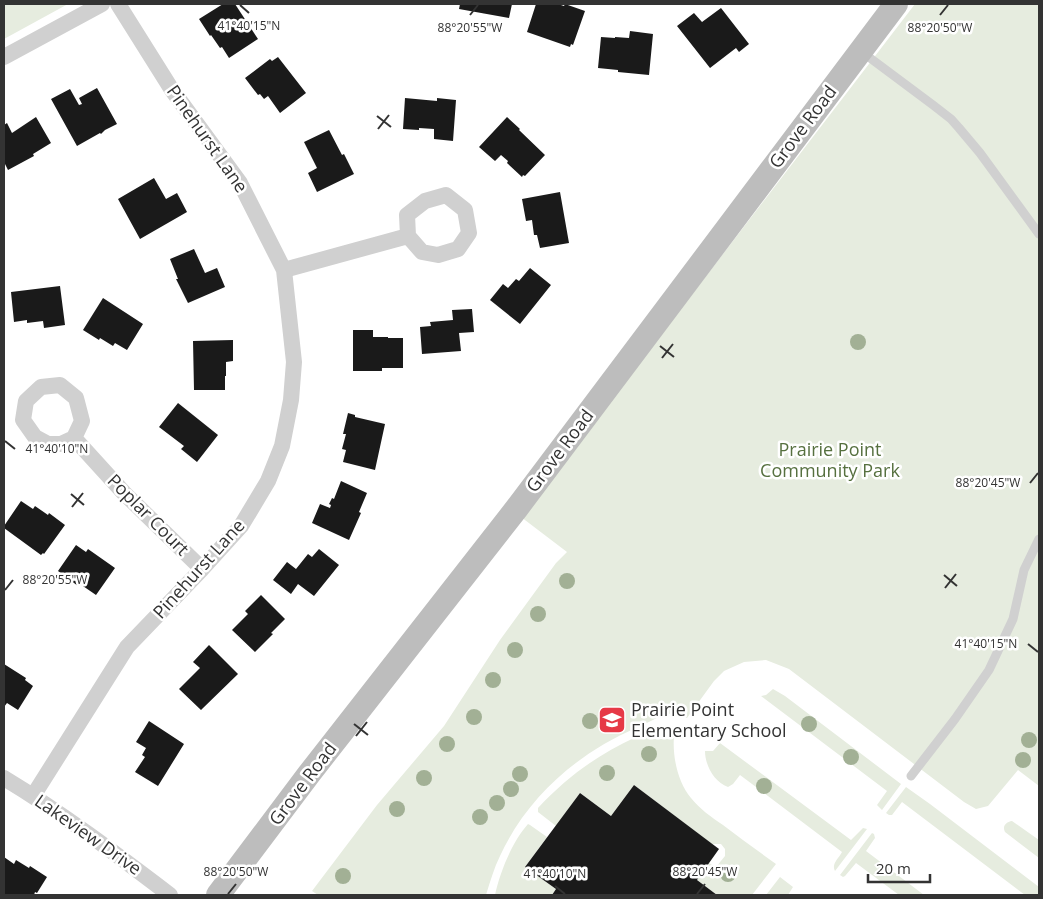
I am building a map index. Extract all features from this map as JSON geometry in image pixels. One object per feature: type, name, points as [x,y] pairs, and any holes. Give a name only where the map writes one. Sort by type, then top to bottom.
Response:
[{"type":"street","points":[[4,57],[102,4]]},
{"type":"street","name":"Pinehurst Lane","points":[[32,796],[127,648],[241,526],[268,481],[282,446],[291,400],[294,362],[284,270],[240,183],[172,90],[118,4]]},
{"type":"street","name":"Grove Road","points":[[218,895],[309,774],[523,500],[896,4]]},
{"type":"street","points":[[284,270],[408,236]]},
{"type":"street","name":"Poplar Court","points":[[74,438],[124,493],[202,569]]},
{"type":"street","name":"Lakeview Drive","points":[[4,778],[119,856],[170,895]]},
{"type":"lane","points":[[860,50],[933,105],[959,128],[980,153],[1039,234]]},
{"type":"lane","points":[[911,776],[955,719],[988,670],[1012,619],[1024,570],[1039,539]]},
{"type":"green space","points":[[4,4],[68,4],[4,39]]},
{"type":"green space","name":"Prairie Point Community Park","points":[[915,4],[1039,4],[1039,786],[1018,770],[988,806],[976,809],[964,802],[789,669],[766,660],[744,662],[724,671],[714,681],[687,718],[670,714],[657,718],[594,750],[556,779],[524,815],[511,835],[496,865],[486,895],[318,895],[312,891],[377,805],[444,726],[500,640],[556,563],[567,552],[521,517]]},
{"type":"green space","points":[[773,689],[785,696],[901,784],[882,810],[877,805],[887,791],[761,696],[766,695]]},
{"type":"green space","points":[[669,725],[675,728],[674,755],[678,774],[691,798],[710,816],[776,864],[752,895],[717,895],[697,880],[709,863],[716,867],[725,856],[725,849],[721,844],[712,844],[634,785],[611,816],[580,793],[556,826],[538,812],[538,808],[560,786],[608,751],[648,731]]},
{"type":"green space","points":[[720,743],[851,840],[863,828],[867,829],[835,871],[835,863],[842,852],[740,775],[728,787],[718,781],[711,772],[705,751],[713,751]]},
{"type":"green space","points":[[906,787],[1039,887],[1039,895],[1025,895],[902,802],[892,815],[886,813]]},
{"type":"green space","points":[[1012,821],[1039,840],[1039,858],[1005,832],[1005,825]]},
{"type":"green space","points":[[528,824],[547,837],[525,867],[556,889],[552,895],[495,895],[507,858]]},
{"type":"green space","points":[[872,833],[875,838],[866,851],[924,895],[899,895],[856,863],[845,876],[840,875]]},
{"type":"green space","points":[[780,877],[793,887],[788,895],[766,895]]},
{"type":"building","points":[[223,4],[235,4],[258,39],[229,58],[222,47],[220,48],[210,36],[199,19]]},
{"type":"building","points":[[460,4],[512,4],[509,18],[459,9]]},
{"type":"building","points":[[536,4],[558,4],[564,6],[565,4],[585,11],[573,45],[571,44],[570,47],[527,32]]},
{"type":"building","points":[[721,8],[749,44],[739,52],[736,48],[710,68],[677,26],[694,13],[702,22]]},
{"type":"building","points":[[630,31],[653,34],[649,75],[598,68],[601,37],[629,38]]},
{"type":"building","points":[[278,57],[306,93],[280,113],[268,96],[264,99],[260,94],[258,95],[245,78],[270,59],[272,61]]},
{"type":"building","points":[[97,88],[117,124],[77,146],[51,99],[70,89],[79,105],[82,104],[79,98]]},
{"type":"building","points":[[405,98],[437,101],[437,98],[456,100],[453,141],[434,139],[434,129],[403,129]]},
{"type":"building","points":[[36,117],[51,143],[33,154],[34,156],[8,170],[4,162],[4,125],[7,123],[12,133]]},
{"type":"building","points":[[507,117],[545,155],[522,177],[501,155],[495,161],[479,147]]},
{"type":"building","points":[[329,130],[354,174],[317,192],[308,173],[317,168],[304,142]]},
{"type":"building","points":[[154,178],[166,199],[177,193],[187,212],[140,239],[118,199]]},
{"type":"building","points":[[560,192],[569,243],[540,248],[537,235],[534,235],[532,220],[526,221],[522,199]]},
{"type":"building","points":[[194,249],[205,273],[217,268],[225,287],[188,303],[176,279],[178,279],[170,259]]},
{"type":"building","points":[[530,268],[551,285],[520,324],[490,300],[503,284],[508,288],[516,279],[519,281]]},
{"type":"building","points":[[60,286],[65,325],[44,328],[43,321],[27,323],[27,320],[14,322],[11,292]]},
{"type":"building","points":[[103,298],[143,324],[127,350],[115,343],[113,346],[100,338],[99,340],[83,330]]},
{"type":"building","points":[[472,309],[474,332],[459,333],[461,351],[422,354],[420,327],[431,326],[430,322],[453,320],[452,310]]},
{"type":"building","points":[[353,330],[373,330],[373,337],[403,338],[403,368],[382,368],[382,371],[353,371]]},
{"type":"building","points":[[233,340],[233,361],[226,362],[225,390],[194,390],[193,341]]},
{"type":"building","points":[[178,403],[218,435],[197,462],[181,449],[184,446],[159,427]]},
{"type":"building","points":[[348,413],[355,415],[355,417],[385,424],[375,470],[343,462],[346,450],[342,449],[346,434],[343,434]]},
{"type":"building","points":[[341,481],[367,493],[359,512],[361,513],[349,540],[312,523],[320,504],[330,508],[331,505],[329,504],[332,498],[334,499]]},
{"type":"building","points":[[21,501],[33,509],[35,506],[48,515],[49,513],[65,525],[44,554],[41,555],[4,528]]},
{"type":"building","points":[[76,545],[86,552],[88,549],[115,568],[96,595],[80,584],[78,586],[58,571]]},
{"type":"building","points":[[319,549],[339,565],[314,596],[298,584],[291,594],[273,580],[287,562],[296,569],[308,554],[312,557]]},
{"type":"building","points":[[261,595],[285,619],[255,652],[232,630],[248,614],[245,611]]},
{"type":"building","points":[[209,645],[238,674],[201,710],[179,689],[200,668],[193,662]]},
{"type":"building","points":[[4,664],[26,678],[25,680],[33,686],[18,710],[7,703],[4,707]]},
{"type":"building","points":[[149,721],[184,744],[158,786],[135,772],[145,757],[142,755],[146,748],[136,742]]},
{"type":"building","points":[[634,785],[719,849],[697,880],[717,895],[552,895],[556,889],[525,867],[580,793],[611,816]]},
{"type":"building","points":[[4,857],[14,864],[16,860],[29,868],[30,866],[47,877],[37,893],[35,892],[34,895],[4,895]]},
{"type":"place","name":"Prairie Point Elementary School","points":[[612,720]]}]
